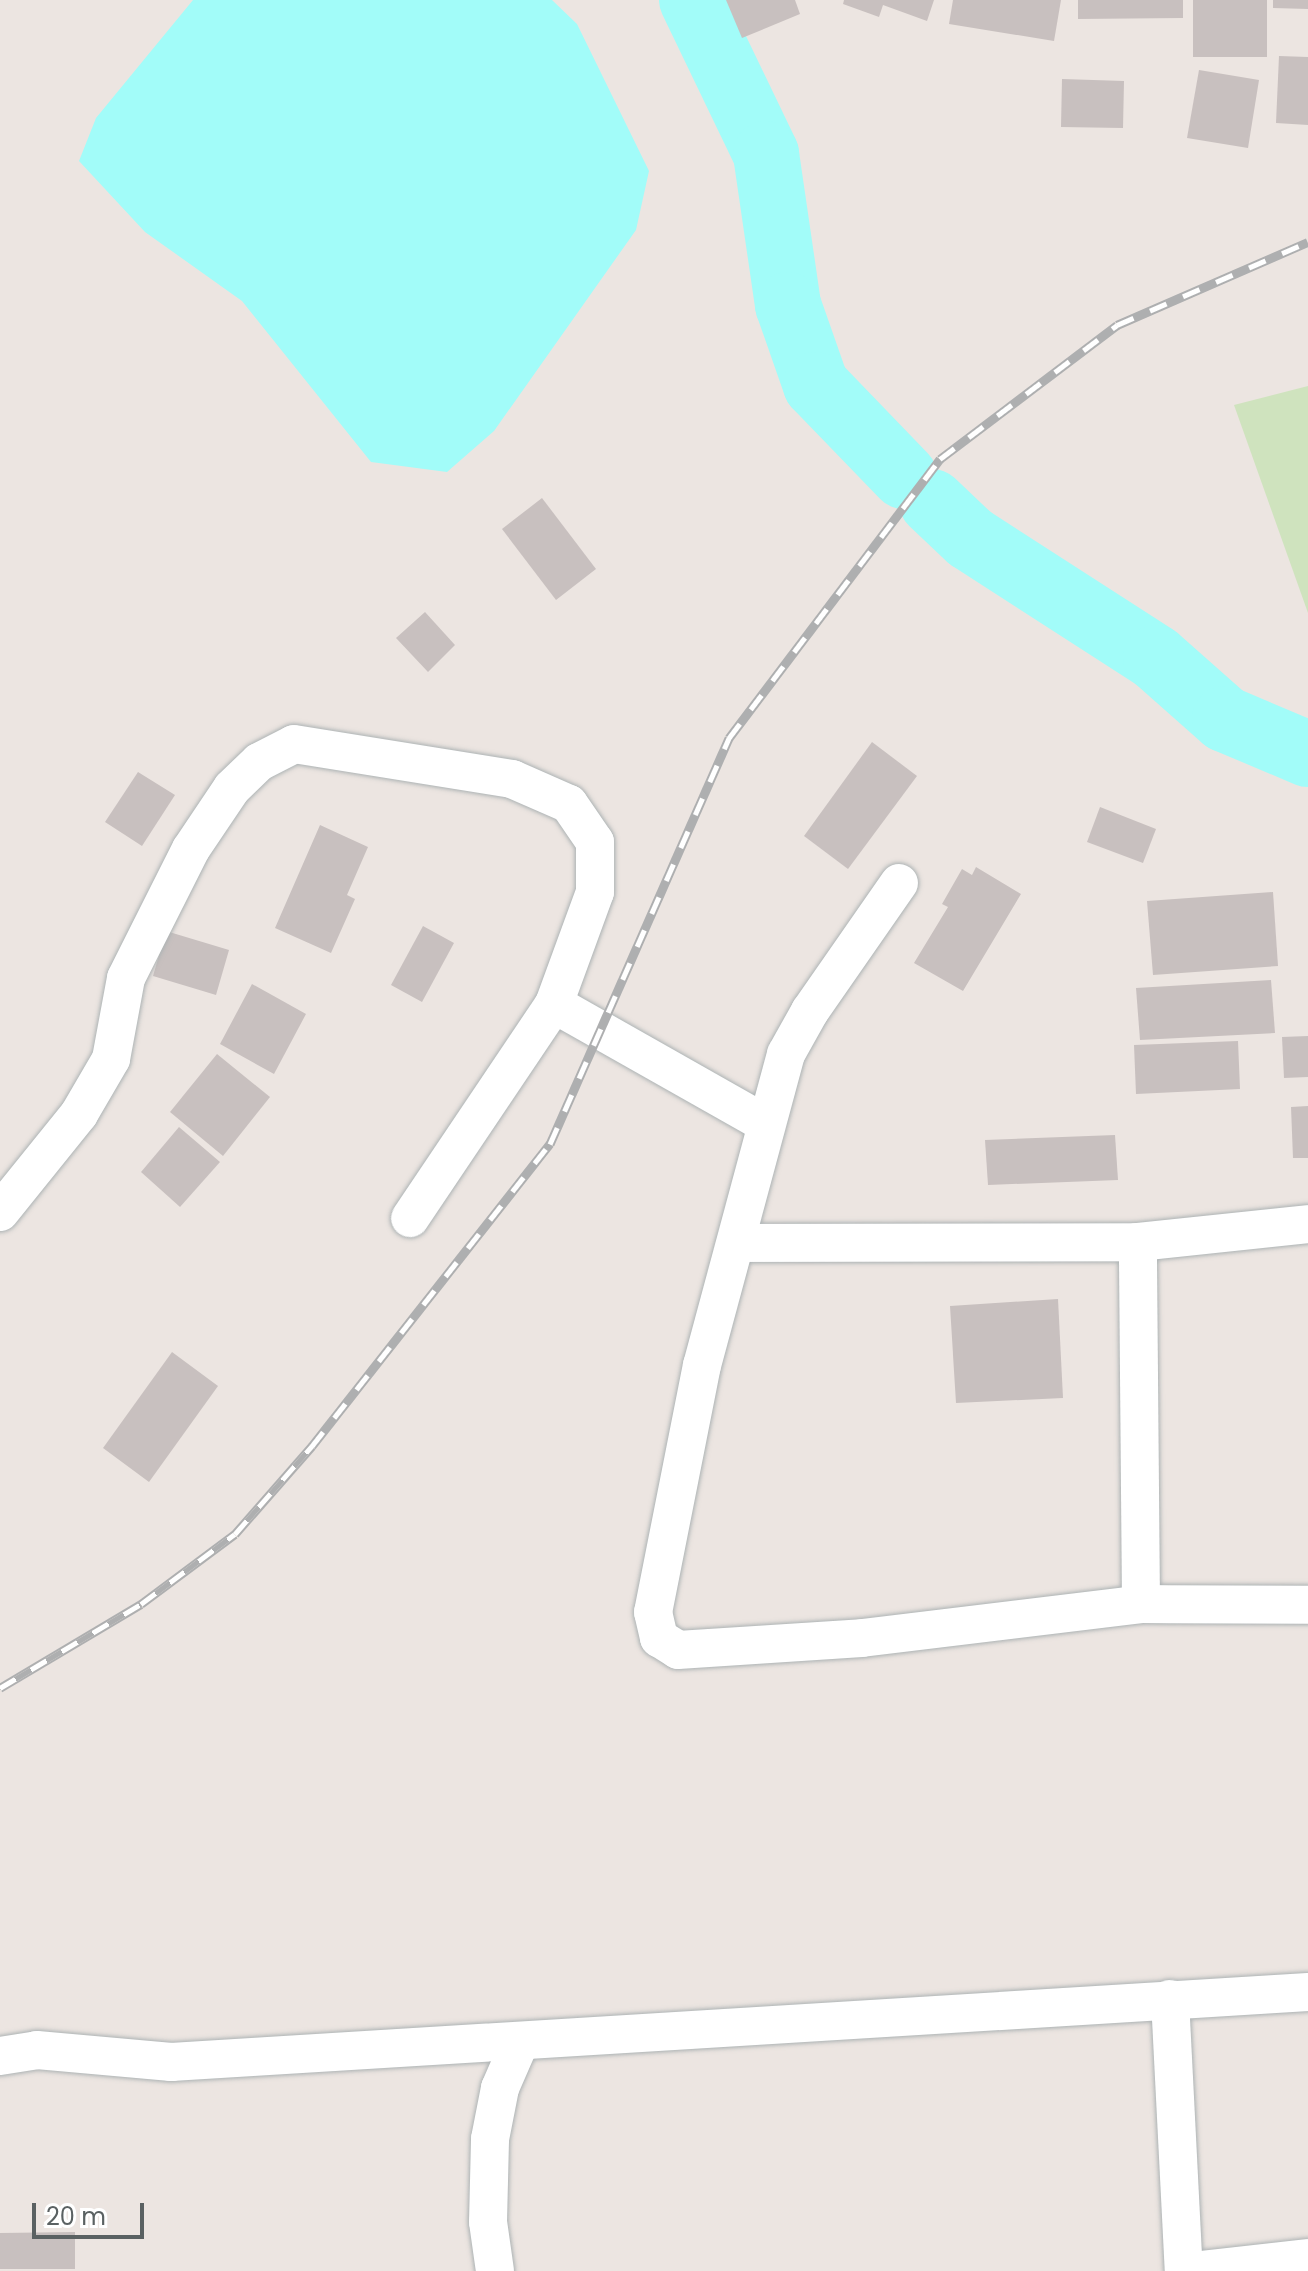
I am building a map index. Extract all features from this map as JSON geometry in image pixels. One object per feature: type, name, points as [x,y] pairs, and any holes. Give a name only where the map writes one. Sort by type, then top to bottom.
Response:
[{"type":"street","points":[[0,1212],[79,1114],[111,1059],[126,978],[191,849],[232,788],[259,762],[294,744],[512,779],[569,804],[595,842],[595,892],[554,1004],[410,1218]]},
{"type":"street","points":[[899,883],[810,1011],[786,1054],[764,1123],[736,1243],[702,1365],[655,1598],[653,1612],[659,1638],[678,1650],[831,1640],[1141,1604],[1308,1605]]},
{"type":"street","points":[[554,1004],[764,1123]]},
{"type":"street","points":[[736,1243],[1138,1242],[1308,1224]]},
{"type":"street","points":[[1138,1242],[1141,1604]]},
{"type":"street","points":[[0,2056],[37,2050],[171,2062],[1308,1992]]},
{"type":"street","points":[[1170,1999],[1184,2271]]},
{"type":"street","points":[[495,2271],[488,2222],[490,2139],[500,2088],[520,2042]]},
{"type":"street","points":[[1192,2271],[1258,2267],[1308,2258]]},
{"type":"green space","points":[[1308,386],[1308,613],[1234,405]]},
{"type":"water","points":[[193,0],[552,0],[577,24],[649,171],[636,230],[494,431],[447,472],[371,462],[242,301],[145,232],[79,161],[96,118]]},
{"type":"building","points":[[726,0],[795,0],[800,14],[742,38]]},
{"type":"building","points":[[844,0],[934,0],[927,21],[883,5],[879,17],[843,4]]},
{"type":"building","points":[[953,0],[1061,0],[1054,41],[949,24]]},
{"type":"building","points":[[1078,0],[1183,0],[1183,18],[1078,19]]},
{"type":"building","points":[[1193,0],[1267,0],[1267,57],[1193,57]]},
{"type":"building","points":[[1273,0],[1308,0],[1308,9],[1273,8]]},
{"type":"building","points":[[1279,56],[1308,57],[1308,125],[1276,123]]},
{"type":"building","points":[[1199,70],[1259,80],[1248,148],[1187,138]]},
{"type":"building","points":[[1062,79],[1124,81],[1123,128],[1061,127]]},
{"type":"building","points":[[542,498],[596,569],[556,600],[502,529]]},
{"type":"building","points":[[425,612],[455,645],[428,672],[396,638]]},
{"type":"building","points":[[872,742],[917,776],[848,869],[804,836]]},
{"type":"building","points":[[138,772],[175,795],[142,846],[105,822]]},
{"type":"building","points":[[1100,807],[1156,829],[1143,863],[1087,842]]},
{"type":"building","points":[[320,825],[368,847],[347,895],[355,899],[331,953],[275,928]]},
{"type":"building","points":[[976,867],[1021,894],[963,991],[914,963],[948,907],[942,904],[962,869],[972,875]]},
{"type":"building","points":[[1273,892],[1278,966],[1153,975],[1147,901]]},
{"type":"building","points":[[423,926],[454,943],[422,1002],[391,985]]},
{"type":"building","points":[[166,931],[229,950],[216,995],[153,976]]},
{"type":"building","points":[[1271,980],[1275,1033],[1140,1040],[1136,988]]},
{"type":"building","points":[[252,984],[306,1014],[274,1074],[220,1044]]},
{"type":"building","points":[[1308,1036],[1308,1077],[1284,1078],[1282,1037]]},
{"type":"building","points":[[1238,1041],[1240,1089],[1136,1094],[1134,1045]]},
{"type":"building","points":[[217,1054],[270,1097],[223,1156],[170,1112]]},
{"type":"building","points":[[1308,1106],[1308,1158],[1293,1158],[1291,1107]]},
{"type":"building","points":[[179,1127],[220,1162],[180,1207],[141,1172]]},
{"type":"building","points":[[1115,1135],[1118,1180],[988,1185],[985,1140]]},
{"type":"building","points":[[1058,1299],[1063,1398],[956,1403],[950,1306]]},
{"type":"building","points":[[172,1352],[218,1386],[149,1482],[103,1448]]},
{"type":"building","points":[[75,2232],[75,2269],[0,2269],[0,2233]]},
{"type":"waterway","points":[[692,0],[766,154],[788,305],[816,385],[904,476]]},
{"type":"waterway","points":[[932,502],[970,538],[1156,658],[1225,719],[1308,754]]},
{"type":"railway","points":[[0,1688],[141,1604],[235,1534],[312,1446],[550,1144],[729,738],[940,459],[1117,325],[1308,242]]}]
